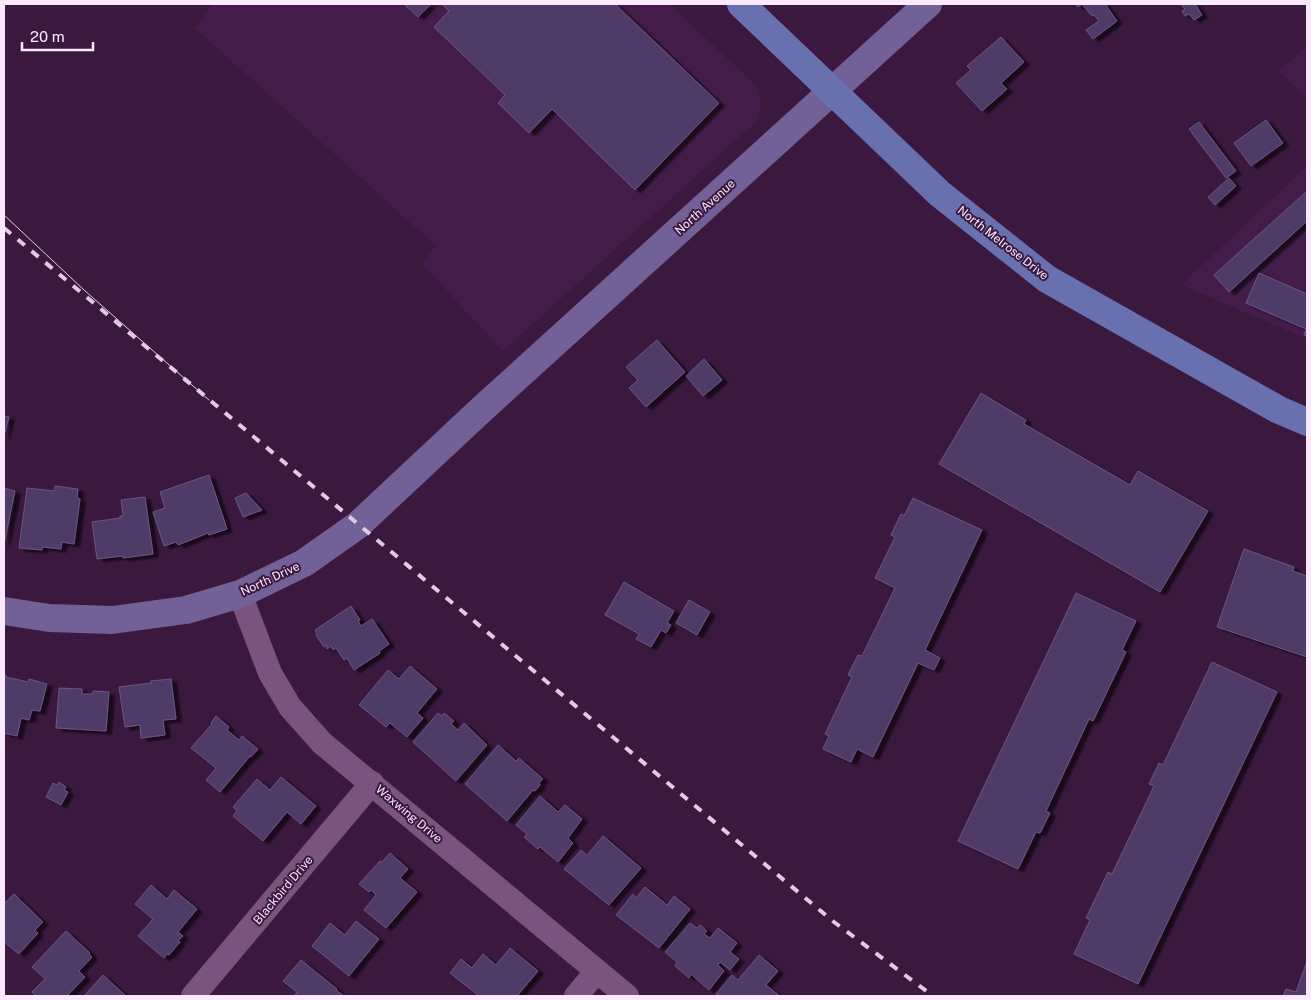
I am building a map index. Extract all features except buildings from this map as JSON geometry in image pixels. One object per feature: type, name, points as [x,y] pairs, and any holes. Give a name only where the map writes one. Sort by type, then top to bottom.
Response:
[{"type":"main road","name":"North Melrose Drive","points":[[741,4],[940,194],[1047,279],[1279,410],[1307,422]]},
{"type":"main road","name":"North Avenue","points":[[482,409],[928,4]]},
{"type":"main road","name":"North Drive","points":[[4,612],[49,618],[112,620],[186,610],[240,594],[304,563],[358,525],[482,409]]},
{"type":"street","name":"Waxwing Drive","points":[[240,594],[270,673],[290,707],[322,743],[627,996]]},
{"type":"street","name":"Blackbird Drive","points":[[193,996],[372,783]]},
{"type":"street","points":[[576,996],[597,971]]},
{"type":"shaded area","points":[[213,4],[670,4],[757,87],[761,104],[758,120],[503,351],[422,264],[436,246],[195,28]]},
{"type":"shaded area","points":[[1307,46],[1307,98],[1279,71]]},
{"type":"shaded area","points":[[1307,166],[1307,339],[1181,285]]},
{"type":"tram line","points":[[4,215],[84,290],[209,400]]},
{"type":"railway","points":[[4,228],[834,922],[933,996]]}]
